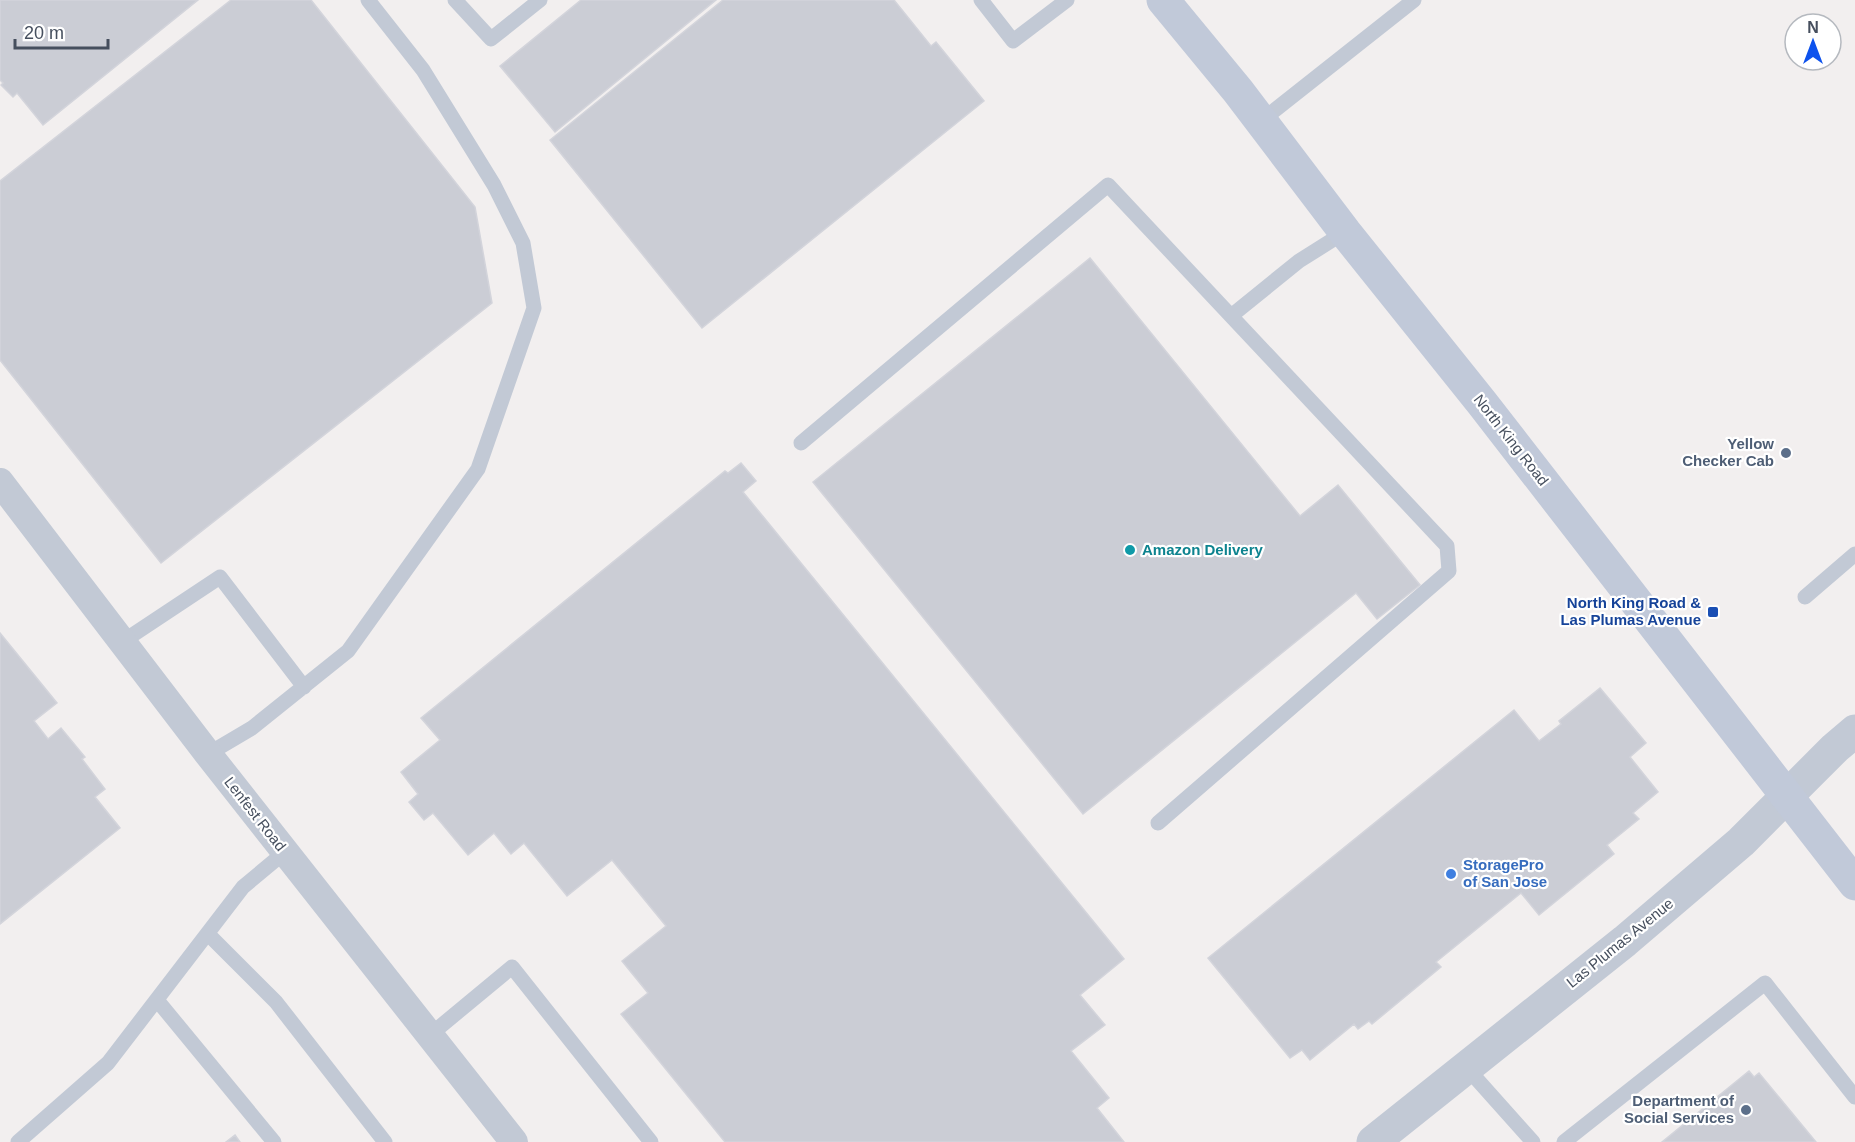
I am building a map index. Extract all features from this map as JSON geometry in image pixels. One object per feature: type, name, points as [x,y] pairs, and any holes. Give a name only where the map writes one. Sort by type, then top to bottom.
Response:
[{"type":"main road","name":"North King Road","points":[[1163,0],[1482,403],[1855,884]]},
{"type":"street","name":"Lenfest Road","points":[[0,482],[208,754],[514,1142]]},
{"type":"street","name":"Las Plumas Avenue","points":[[1373,1142],[1642,926],[1741,842],[1835,747],[1855,731]]},
{"type":"lane","points":[[208,754],[252,728],[348,651],[478,469],[534,308],[524,243],[494,185],[423,70],[368,0]]},
{"type":"lane","points":[[455,0],[491,39],[540,0]]},
{"type":"lane","points":[[981,0],[1013,41],[1067,0]]},
{"type":"lane","points":[[1261,122],[1414,0]]},
{"type":"lane","points":[[801,443],[1108,185],[1447,546],[1449,571],[1158,823]]},
{"type":"lane","points":[[1231,316],[1299,261],[1345,232]]},
{"type":"lane","points":[[1805,597],[1855,554]]},
{"type":"lane","points":[[123,642],[220,578],[304,687]]},
{"type":"lane","points":[[18,1142],[108,1063],[243,887],[285,852]]},
{"type":"lane","points":[[208,934],[276,1002],[385,1142]]},
{"type":"lane","points":[[430,1035],[512,967],[651,1142]]},
{"type":"lane","points":[[1564,1142],[1765,982],[1855,1097]]},
{"type":"lane","points":[[157,1000],[274,1142]]},
{"type":"lane","points":[[1466,1067],[1533,1142]]},
{"type":"building","points":[[0,0],[198,0],[43,125],[17,93],[13,97],[1,85],[3,83],[0,80]]},
{"type":"building","points":[[231,0],[311,0],[475,207],[492,303],[161,563],[0,360],[0,181]]},
{"type":"building","points":[[581,0],[716,0],[555,132],[500,66]]},
{"type":"building","points":[[723,0],[894,0],[931,46],[936,42],[984,101],[702,328],[550,140]]},
{"type":"building","name":"Amazon Delivery","points":[[1090,258],[1300,516],[1338,485],[1420,585],[1377,619],[1356,593],[1083,814],[813,482]]},
{"type":"building","points":[[741,463],[756,481],[743,492],[1124,959],[1080,995],[1105,1025],[1071,1051],[1109,1098],[1097,1108],[1124,1142],[725,1142],[621,1014],[648,993],[622,961],[666,926],[612,860],[567,896],[524,843],[511,854],[494,833],[468,855],[433,813],[424,820],[409,802],[418,794],[401,772],[440,740],[421,718],[725,471],[728,473]]},
{"type":"building","points":[[0,633],[57,703],[34,721],[48,739],[61,728],[85,757],[82,759],[105,789],[95,797],[120,828],[0,924]]},
{"type":"building","name":"StoragePro of San Jose","points":[[1600,688],[1646,743],[1630,757],[1658,792],[1633,813],[1639,819],[1607,845],[1614,854],[1539,915],[1521,893],[1436,962],[1441,967],[1372,1024],[1369,1021],[1358,1029],[1354,1024],[1310,1060],[1302,1050],[1290,1058],[1208,958],[1514,710],[1539,741],[1561,724],[1559,721]]},
{"type":"building","name":"Department of Social Services","points":[[1749,1071],[1754,1077],[1759,1073],[1816,1142],[1662,1142]]},
{"type":"building","points":[[235,1135],[240,1142],[226,1142]]},
{"type":"place","name":"Yellow Checker Cab","points":[[1786,453]]},
{"type":"place","name":"Amazon Delivery","points":[[1130,550]]},
{"type":"place","name":"North King Road & Las Plumas Avenue","points":[[1713,612]]},
{"type":"place","name":"StoragePro of San Jose","points":[[1451,874]]},
{"type":"place","name":"Department of Social Services","points":[[1746,1110]]}]
